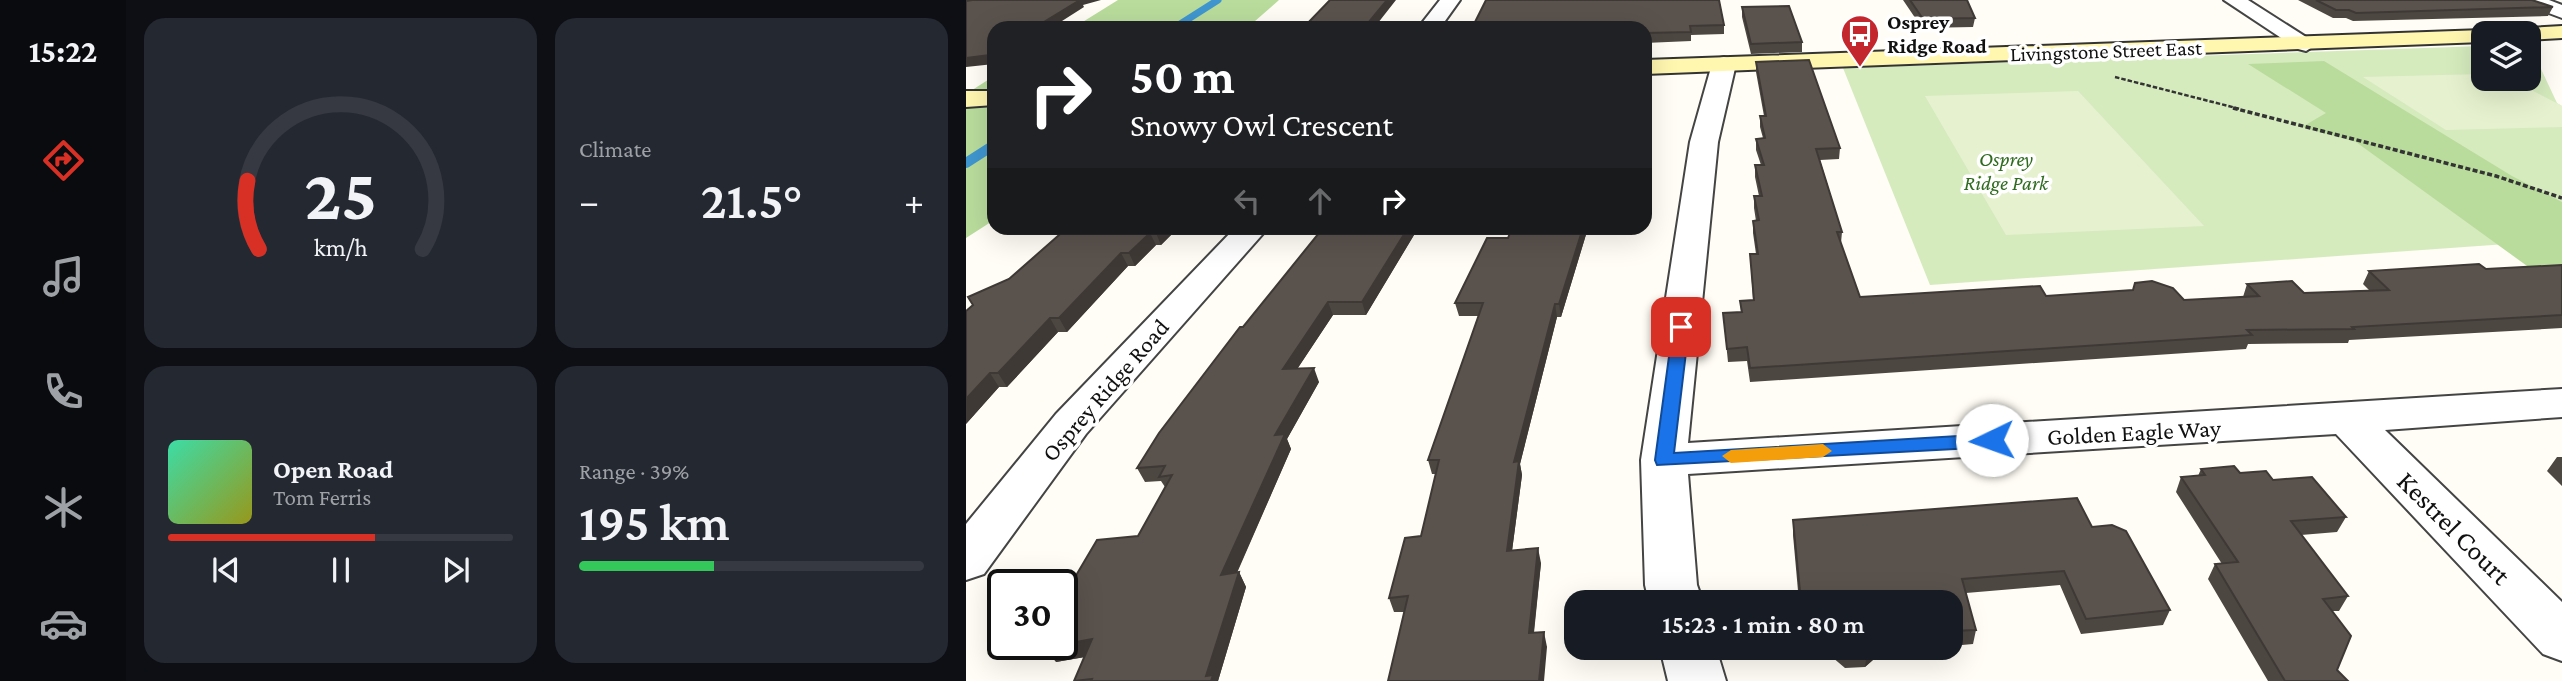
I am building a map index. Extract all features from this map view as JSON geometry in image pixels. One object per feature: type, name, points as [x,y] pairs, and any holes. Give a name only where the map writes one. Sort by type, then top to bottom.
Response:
[{"type":"street","points":[[1434,21],[1450,0]]},
{"type":"street","points":[[2234,0],[2306,44]]},
{"type":"street","points":[[2532,0],[2562,12]]},
{"type":"street","points":[[2541,34],[2562,33]]},
{"type":"street","name":"Livingstone Street East","points":[[1652,67],[2471,37]]},
{"type":"street","points":[[1672,590],[1664,460],[1704,142],[1724,64]]},
{"type":"street","points":[[966,99],[987,98]]},
{"type":"street","name":"Osprey Ridge Road","points":[[966,560],[1071,424],[1246,235]]},
{"type":"street","name":"Golden Eagle Way","points":[[1664,460],[2347,419],[2562,403]]},
{"type":"street","name":"Kestrel Court","points":[[2347,419],[2562,637]]},
{"type":"street","points":[[1691,660],[1697,681]]},
{"type":"path","points":[[2110,76],[2496,176],[2562,198]]},
{"type":"green space","points":[[1118,0],[1279,0],[1255,21],[1084,21]]},
{"type":"green space","name":"Osprey Ridge Park","points":[[2471,46],[2471,91],[2541,91],[2541,69],[2557,103],[2562,106],[2562,240],[1930,285],[1843,68]]},
{"type":"green space","points":[[2324,61],[2512,176],[2562,202],[2562,271],[2534,271],[2356,142],[2302,127],[2326,113],[2248,64]]},
{"type":"green space","points":[[2471,74],[2471,91],[2533,91],[2562,106],[2562,127],[2446,130],[2363,77]]},
{"type":"green space","points":[[987,80],[987,224],[966,238],[966,94]]},
{"type":"green space","points":[[2078,91],[2204,226],[2006,235],[1925,96]]},
{"type":"building","points":[[1080,0],[1046,21],[987,21],[987,55],[966,58],[966,1]]},
{"type":"building","points":[[1330,0],[1387,0],[1370,21],[1310,21]]},
{"type":"building","points":[[1486,0],[1719,0],[1724,25],[1690,26],[1691,32],[1652,33],[1652,21],[1476,21]]},
{"type":"building","points":[[1910,0],[1967,0],[1975,18],[1923,19]]},
{"type":"building","points":[[2316,0],[2532,0],[2553,7],[2356,13],[2336,10]]},
{"type":"building","points":[[1789,6],[1802,42],[1751,44],[1742,7]]},
{"type":"building","points":[[1809,60],[1840,148],[1816,149],[1842,232],[1837,232],[1860,297],[2040,286],[2046,296],[2133,290],[2135,283],[2152,281],[2173,288],[2184,300],[2259,296],[2247,284],[2292,281],[2304,293],[2389,290],[2369,271],[2479,264],[2486,269],[2562,265],[2562,315],[2352,327],[2354,329],[2247,330],[2252,335],[1750,368],[1747,347],[1727,349],[1723,313],[1742,312],[1740,301],[1754,300],[1750,254],[1758,254],[1753,221],[1759,220],[1754,196],[1762,196],[1755,165],[1764,165],[1756,139],[1765,138],[1760,116],[1766,116],[1756,62]]},
{"type":"building","points":[[1059,235],[1148,235],[1129,253],[1121,253],[1059,318],[1050,318],[998,373],[990,373],[966,399],[966,311],[973,305],[968,297],[1009,279]]},
{"type":"building","points":[[1317,235],[1404,235],[1362,302],[1328,302],[1283,369],[1314,368],[1275,435],[1285,434],[1221,575],[1239,572],[1206,676],[1213,675],[1211,681],[1074,681],[1092,639],[1078,642],[1078,572],[1097,540],[1138,536],[1172,475],[1159,477],[1165,466],[1137,468],[1159,433],[1240,327],[1243,327]]},
{"type":"building","points":[[1509,235],[1581,235],[1559,304],[1555,304],[1514,462],[1519,461],[1507,551],[1538,548],[1529,633],[1544,632],[1539,681],[1388,681],[1408,596],[1389,598],[1405,538],[1421,536],[1439,460],[1428,460],[1483,303],[1455,303],[1487,238],[1508,238]]},
{"type":"building","points":[[2234,466],[2240,473],[2266,471],[2273,480],[2312,477],[2346,517],[2291,521],[2348,596],[2323,599],[2351,636],[2337,670],[2348,681],[2285,681],[2215,564],[2238,562],[2181,477],[2205,475],[2201,469]]},
{"type":"building","points":[[2077,498],[2092,527],[2112,525],[2126,531],[2170,610],[2086,619],[2064,571],[1962,579],[1976,630],[1963,631],[1963,590],[1800,590],[1793,520]]},
{"type":"waterway","points":[[1185,21],[1218,0]]},
{"type":"waterway","points":[[966,163],[987,150]]},
{"type":"slow traffic","points":[[1731,456],[1823,451]]},
{"type":"place","name":"Osprey Ridge Road","points":[[1860,68]]},
{"type":"route","points":[[1681,327],[1664,460],[1992,440]]}]
